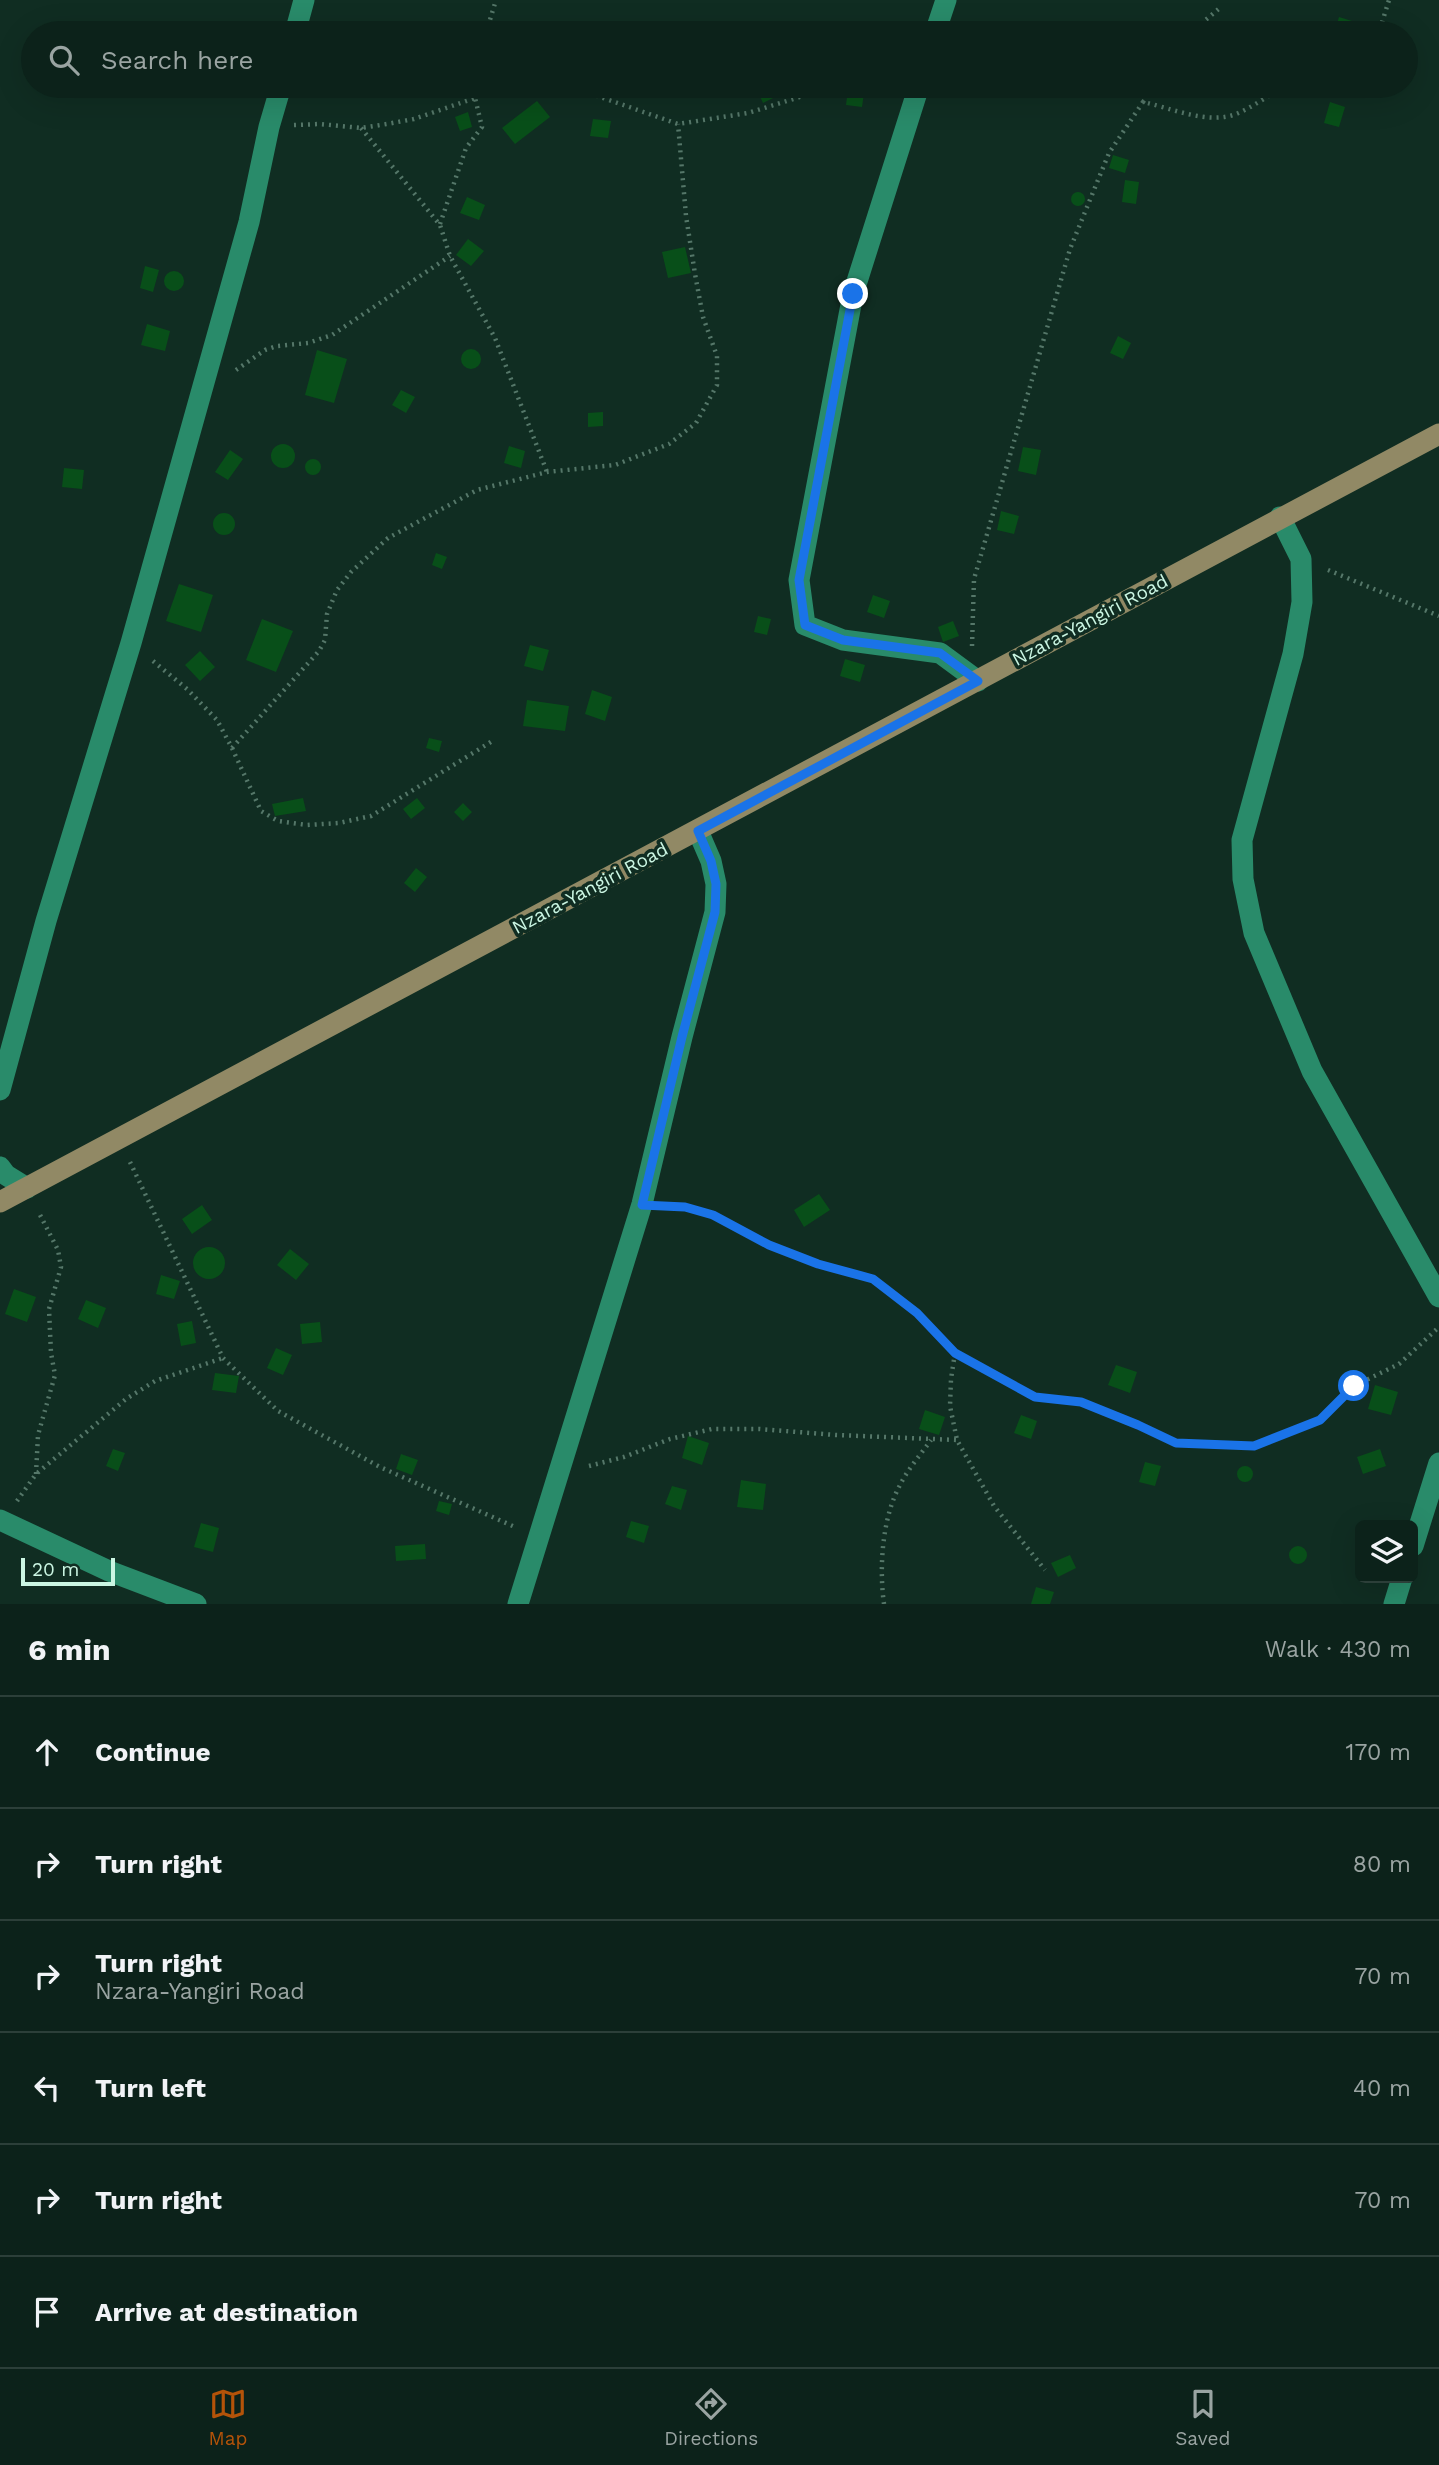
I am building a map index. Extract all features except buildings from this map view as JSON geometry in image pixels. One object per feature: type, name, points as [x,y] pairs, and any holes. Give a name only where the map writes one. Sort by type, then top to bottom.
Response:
[{"type":"main road","name":"Nzara-Yangiri Road","points":[[0,1202],[1439,434]]},
{"type":"street","points":[[298,21],[304,0]]},
{"type":"street","points":[[940,21],[946,0]]},
{"type":"street","points":[[0,1090],[42,934],[131,643],[249,222],[277,98]]},
{"type":"street","points":[[915,98],[853,294],[799,580],[805,625],[843,640],[940,653],[978,681]]},
{"type":"street","points":[[1280,517],[1301,559],[1302,602],[1293,653],[1242,840],[1243,879],[1254,933],[1311,1071],[1439,1297]]},
{"type":"street","points":[[517,1604],[642,1205],[715,912],[714,872],[698,831]]},
{"type":"street","points":[[0,1167],[6,1175],[27,1188]]},
{"type":"street","points":[[1418,1530],[1439,1463]]},
{"type":"street","points":[[1,1521],[109,1571],[196,1604]]},
{"type":"street","points":[[1394,1604],[1400,1583]]},
{"type":"path","points":[[490,21],[496,0]]},
{"type":"path","points":[[1382,21],[1389,0]]},
{"type":"path","points":[[1204,21],[1221,7]]},
{"type":"path","points":[[269,127],[320,124],[361,128],[414,118],[475,98],[482,127],[466,148],[440,225]]},
{"type":"path","points":[[603,98],[678,124],[748,114],[797,98]]},
{"type":"path","points":[[978,681],[972,644],[974,579],[1070,249],[1109,153],[1146,98]]},
{"type":"path","points":[[1143,102],[1221,118],[1235,115],[1264,98]]},
{"type":"path","points":[[232,748],[319,651],[325,640],[327,614],[337,590],[351,572],[388,538],[477,490],[547,472],[615,466],[669,444],[696,423],[717,385],[717,356],[703,317],[691,251],[678,124]]},
{"type":"path","points":[[361,128],[440,225],[450,256],[495,338],[547,472]]},
{"type":"path","points":[[200,395],[265,350],[308,343],[332,335],[450,256]]},
{"type":"path","points":[[1301,559],[1439,616]]},
{"type":"path","points":[[131,643],[187,690],[217,720],[261,811],[278,821],[307,825],[339,823],[371,816],[494,740]]},
{"type":"path","points":[[120,1139],[223,1358],[278,1411],[380,1467],[538,1537]]},
{"type":"path","points":[[27,1188],[58,1250],[61,1267],[49,1309],[55,1375],[38,1435],[36,1474]]},
{"type":"path","points":[[642,1205],[685,1207],[713,1215],[769,1245],[818,1264],[873,1279],[917,1313],[955,1353],[1035,1397],[1081,1402],[1176,1443],[1254,1446],[1320,1420],[1354,1386],[1399,1364],[1439,1327]]},
{"type":"path","points":[[955,1353],[950,1406],[957,1440],[994,1506],[1045,1570]]},
{"type":"path","points":[[1,1521],[36,1474],[126,1399],[155,1381],[223,1358]]},
{"type":"path","points":[[557,1474],[624,1457],[670,1439],[712,1429],[957,1440]]},
{"type":"path","points":[[884,1604],[880,1577],[887,1526],[899,1486],[931,1439]]},
{"type":"route","points":[[853,294],[799,580],[805,625],[843,640],[940,653],[978,681],[698,831],[711,861],[716,884],[715,912],[642,1205],[685,1207],[713,1215],[769,1245],[818,1264],[873,1279],[917,1313],[955,1353],[1035,1397],[1081,1402],[1176,1443],[1254,1446],[1320,1420],[1354,1386]]}]
